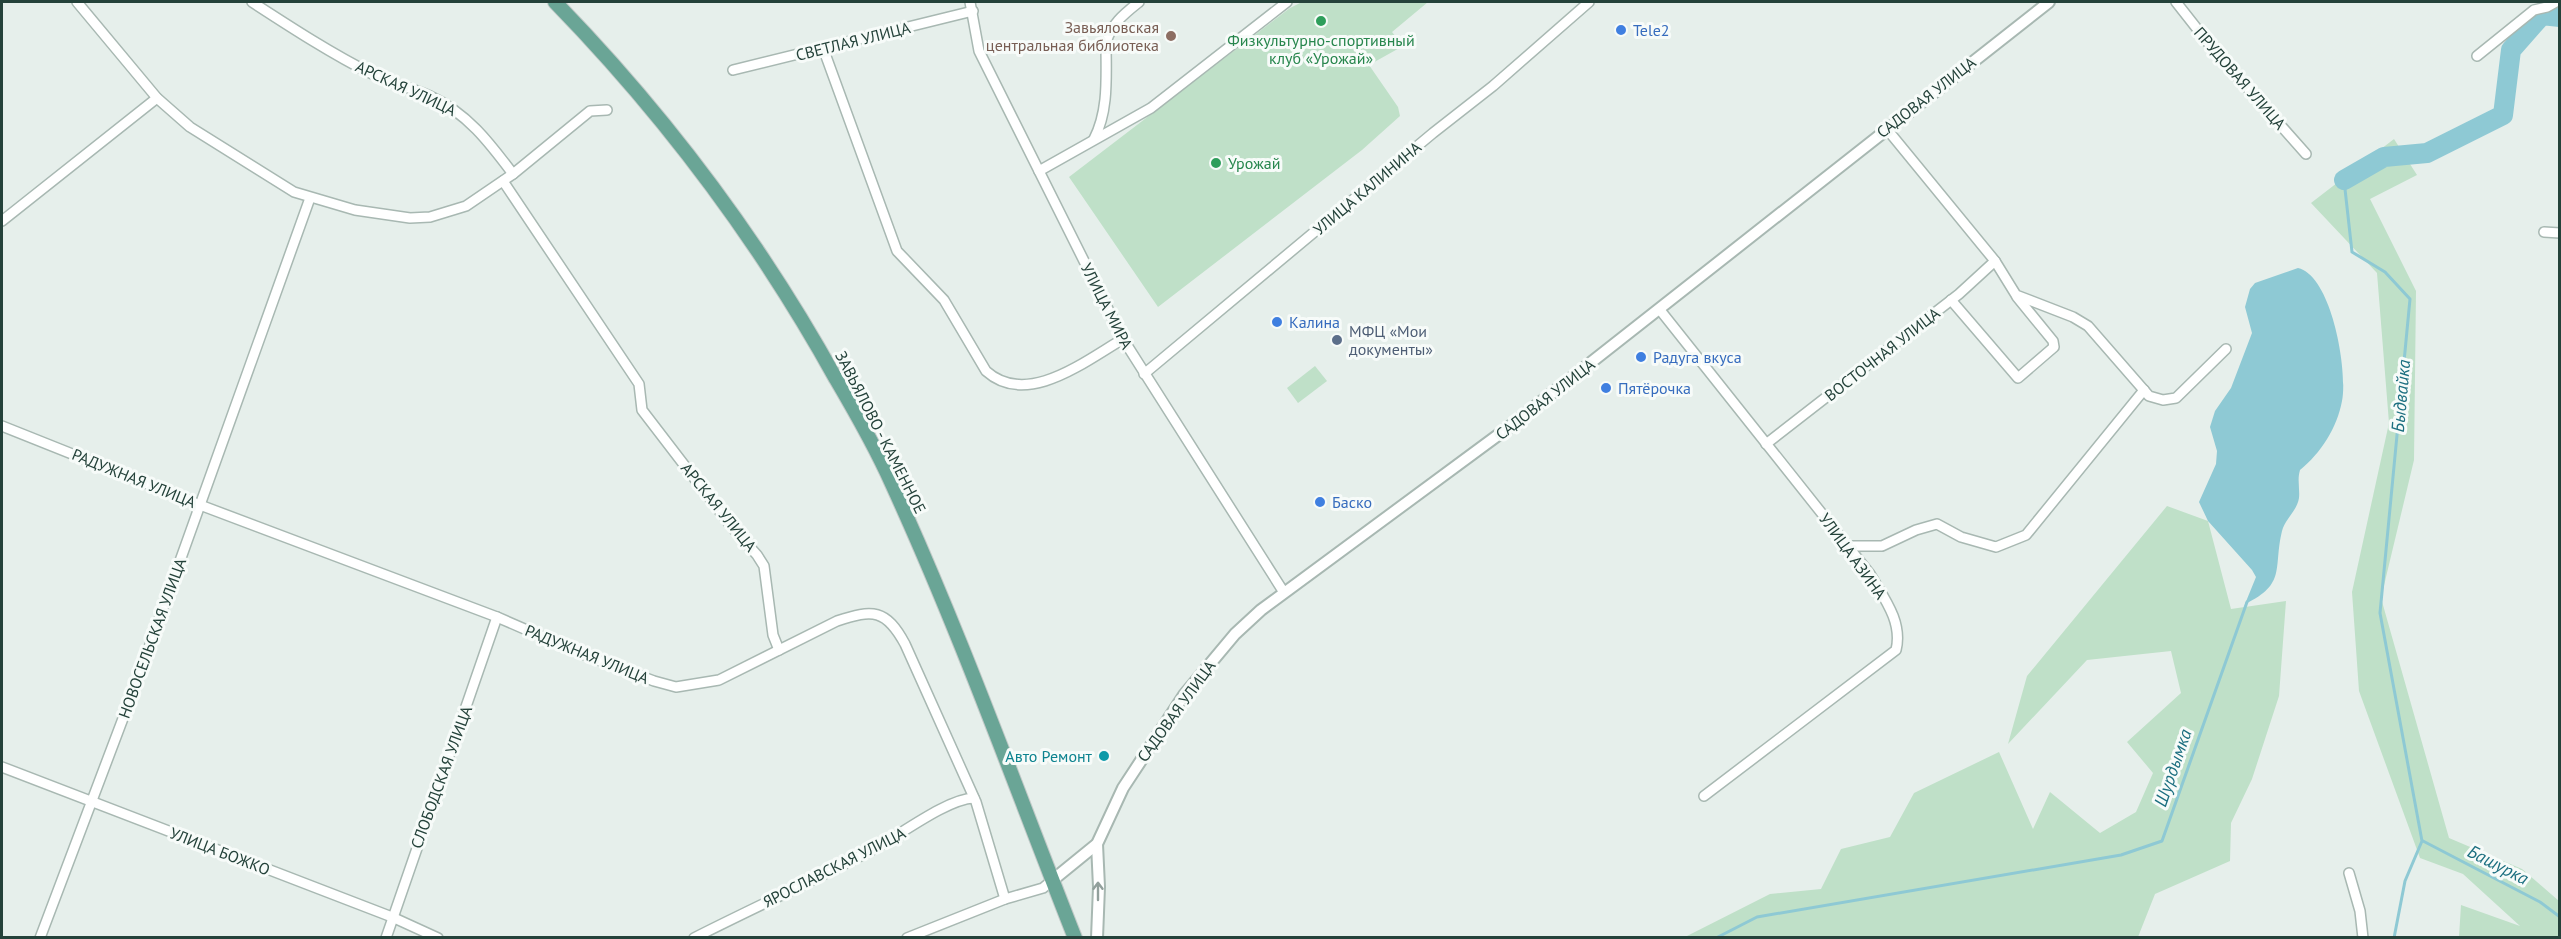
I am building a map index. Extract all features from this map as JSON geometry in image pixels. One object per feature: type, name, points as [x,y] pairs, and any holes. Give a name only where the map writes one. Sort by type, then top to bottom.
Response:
[{"type":"main road","name":"ЗАВЬЯЛОВО - КАМЕННОЕ","points":[[555,2],[640,94],[699,168],[736,217],[803,319],[891,482],[932,575],[1054,879],[1075,938]]},
{"type":"street","points":[[77,2],[157,98],[199,133],[294,192],[355,210],[410,218],[430,217],[466,206],[513,174],[590,111],[607,110]]},
{"type":"street","name":"АРСКАЯ УЛИЦА","points":[[252,2],[308,38],[376,76],[430,96],[457,111],[487,139],[513,174]]},
{"type":"street","points":[[1094,139],[1101,125],[1105,103],[1108,34],[1116,22],[1139,2]]},
{"type":"street","points":[[1039,171],[1151,108],[1287,2]]},
{"type":"street","name":"УЛИЦА КАЛИНИНА","points":[[1144,374],[1433,133],[1493,86],[1589,2]]},
{"type":"street","name":"САДОВАЯ УЛИЦА","points":[[1097,844],[1124,787],[1184,695],[1235,634],[1283,591],[1509,427],[2049,2]]},
{"type":"street","name":"ПРУДОВАЯ УЛИЦА","points":[[2176,2],[2213,49],[2306,154]]},
{"type":"street","points":[[2478,56],[2534,10],[2556,2]]},
{"type":"street","name":"УЛИЦА МИРА","points":[[971,6],[979,51],[1124,339],[1283,591]]},
{"type":"street","name":"СВЕТЛАЯ УЛИЦА","points":[[733,70],[823,48],[971,6]]},
{"type":"street","points":[[823,48],[897,251],[944,300],[986,371],[995,379],[1008,384],[1030,385],[1074,367],[1124,339]]},
{"type":"street","points":[[2,221],[157,98]]},
{"type":"street","points":[[1886,128],[1995,261],[2016,295],[2053,341],[2054,347],[2018,378],[1951,300]]},
{"type":"street","name":"АРСКАЯ УЛИЦА","points":[[503,181],[639,384],[642,410],[764,566],[773,635],[779,650]]},
{"type":"street","name":"НОВОСЕЛЬСКАЯ УЛИЦА","points":[[40,938],[261,338],[310,198]]},
{"type":"street","points":[[2544,232],[2559,233]]},
{"type":"street","name":"ВОСТОЧНАЯ УЛИЦА","points":[[1766,444],[1951,300],[1995,261]]},
{"type":"street","points":[[2016,295],[2073,317],[2088,326],[2149,396],[2163,400],[2176,398],[2226,349]]},
{"type":"street","name":"УЛИЦА АЗИНА","points":[[1660,310],[1870,574],[1892,614],[1899,637],[1896,651],[1704,796]]},
{"type":"street","points":[[1847,546],[1882,546],[1916,530],[1937,524],[1961,537],[1996,547],[2026,535],[2144,390]]},
{"type":"street","name":"РАДУЖНАЯ УЛИЦА","points":[[2,426],[200,505],[497,617],[582,654],[676,687],[720,680],[742,671],[837,621],[873,613],[887,618],[895,626],[905,644],[974,798],[1005,899]]},
{"type":"street","name":"СЛОБОДСКАЯ УЛИЦА","points":[[386,938],[497,617]]},
{"type":"street","name":"УЛИЦА БОЖКО","points":[[2,767],[91,803],[392,916],[438,938]]},
{"type":"street","name":"ЯРОСЛАВСКАЯ УЛИЦА","points":[[694,938],[875,849],[945,807],[965,798],[974,798]]},
{"type":"street","points":[[907,938],[1005,899],[1043,888],[1097,844]]},
{"type":"street","points":[[1097,844],[1099,887],[1097,938]]},
{"type":"street","points":[[2349,873],[2360,911],[2363,938]]},
{"type":"green space","name":"Урожай","points":[[1302,2],[1428,2],[1392,32],[1403,46],[1369,65],[1398,107],[1400,116],[1362,150],[1158,307],[1069,177],[1290,8]]},
{"type":"green space","points":[[2394,139],[2417,175],[2370,199],[2416,291],[2414,460],[2381,598],[2449,838],[2522,869],[2559,901],[2559,937],[2459,937],[2461,905],[2520,926],[2463,874],[2420,858],[2359,691],[2352,592],[2389,423],[2377,273],[2311,203]]},
{"type":"green space","points":[[1315,366],[1327,381],[1298,403],[1287,388]]},
{"type":"green space","points":[[2167,506],[2208,521],[2231,609],[2286,601],[2279,696],[2252,779],[2231,823],[2230,861],[2155,894],[2138,937],[1685,937],[1770,894],[1821,889],[1841,849],[1890,837],[1914,793],[1999,752],[2033,829],[2050,792],[2100,833],[2136,812],[2153,773],[2127,742],[2181,693],[2171,651],[2087,660],[2008,744],[2027,676]]},
{"type":"water","points":[[2298,268],[2310,275],[2320,288],[2335,326],[2342,369],[2342,401],[2340,411],[2327,439],[2315,456],[2300,470],[2299,498],[2282,531],[2273,582],[2258,597],[2245,604],[2256,577],[2208,521],[2199,502],[2216,464],[2217,451],[2210,427],[2215,411],[2231,388],[2252,333],[2245,307],[2250,289],[2255,283]]},
{"type":"waterway","name":"Быдвайка","points":[[2344,180],[2384,157],[2427,153],[2503,115],[2511,50],[2542,15],[2560,17]]},
{"type":"waterway","name":"Быдвайка","points":[[2344,180],[2352,252],[2385,272],[2410,299],[2380,613],[2422,841],[2405,881],[2394,938]]},
{"type":"waterway","name":"Шурдымка","points":[[1716,938],[1757,917],[2121,855],[2162,841],[2247,602]]},
{"type":"waterway","name":"Башурка","points":[[2423,841],[2540,902],[2560,917]]},
{"type":"place","name":"Физкультурно-спортивный клуб «Урожай»","points":[[1321,21]]},
{"type":"place","name":"Tele2","points":[[1621,30]]},
{"type":"place","name":"Завьяловская центральная библиотека","points":[[1171,36]]},
{"type":"place","name":"Урожай","points":[[1216,163]]},
{"type":"place","name":"Калина","points":[[1277,322]]},
{"type":"place","name":"МФЦ «Мои документы»","points":[[1337,340]]},
{"type":"place","name":"Радуга вкуса","points":[[1641,357]]},
{"type":"place","name":"Пятёрочка","points":[[1606,388]]},
{"type":"place","name":"Баско","points":[[1320,502]]},
{"type":"place","name":"Авто Ремонт","points":[[1104,756]]}]
